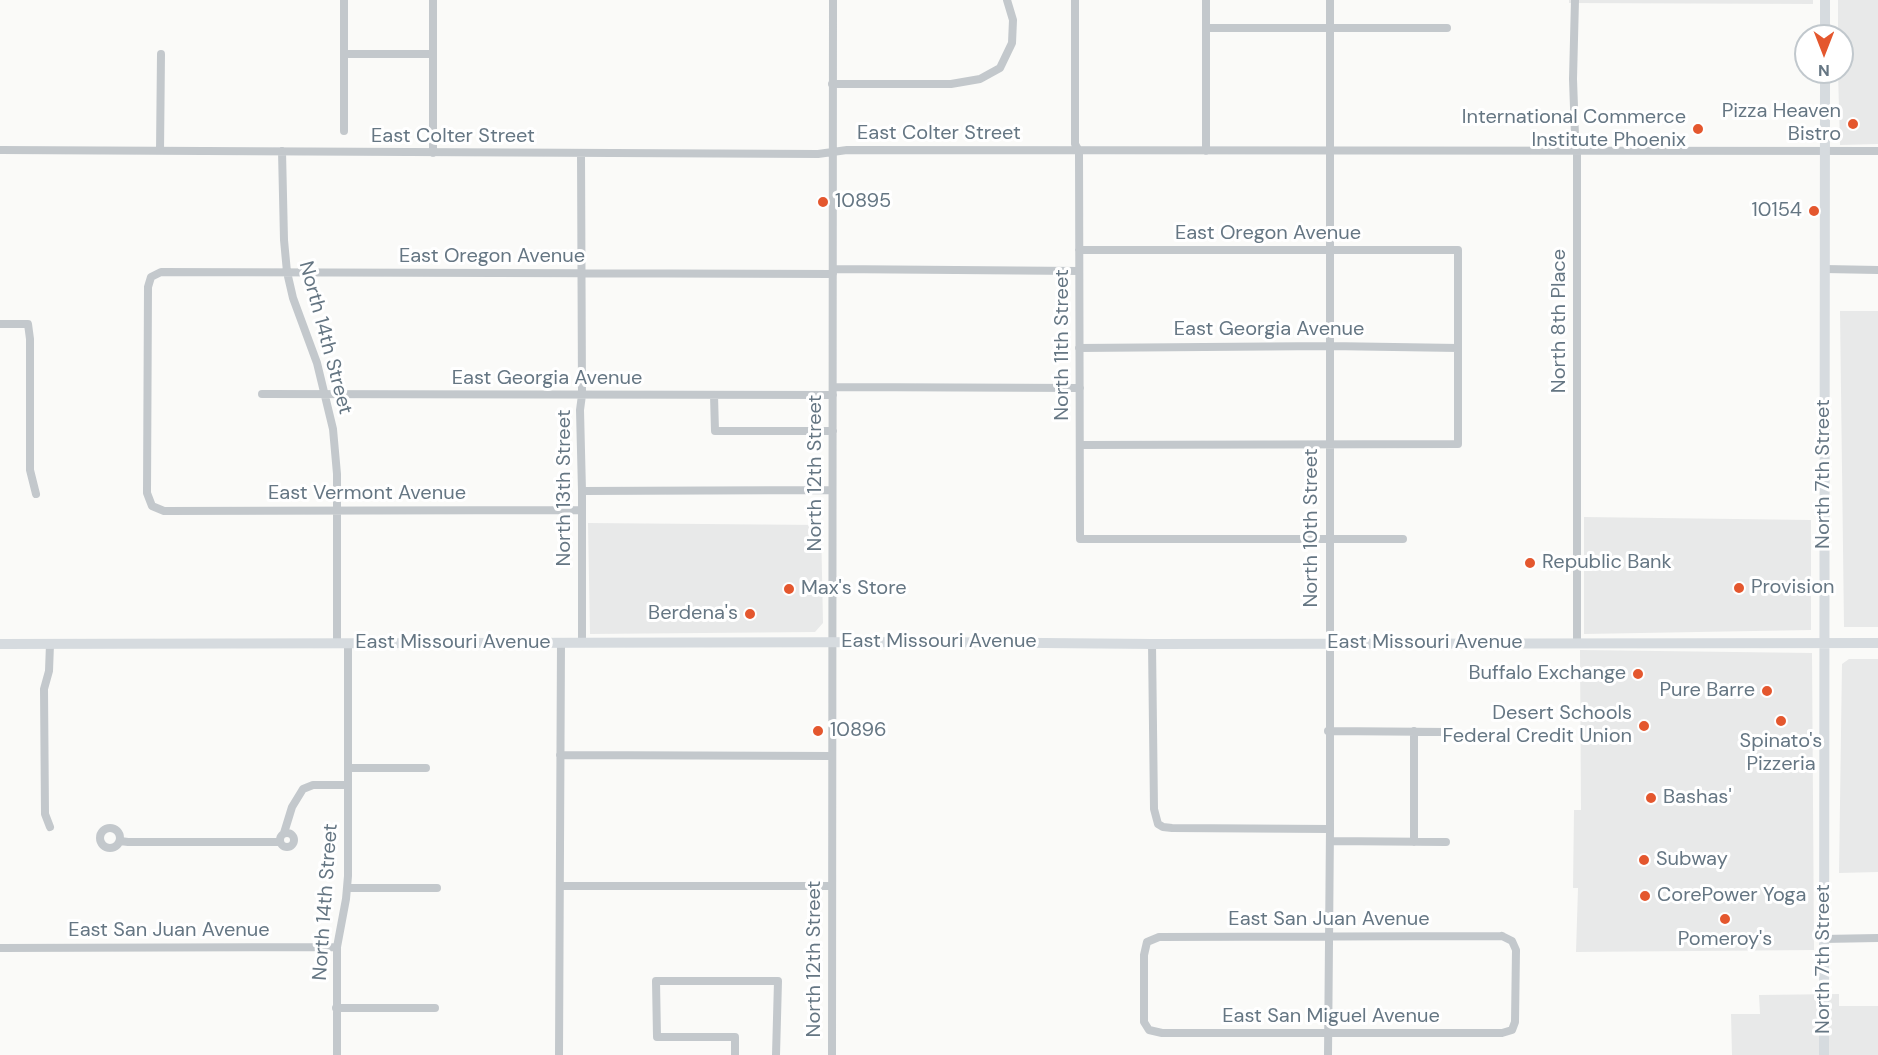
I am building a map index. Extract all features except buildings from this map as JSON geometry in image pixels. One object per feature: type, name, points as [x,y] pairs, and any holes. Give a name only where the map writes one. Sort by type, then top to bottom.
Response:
[{"type":"main road","points":[[1825,0],[1825,24]]},
{"type":"main road","name":"North 7th Street","points":[[1824,1055],[1825,84]]},
{"type":"main road","name":"East Missouri Avenue","points":[[0,644],[1878,643]]},
{"type":"street","points":[[344,0],[344,131]]},
{"type":"street","points":[[433,0],[433,153]]},
{"type":"street","name":"North 12th Street","points":[[832,1055],[833,0]]},
{"type":"street","points":[[832,84],[951,84],[980,79],[1000,68],[1009,52],[1013,34],[1011,10],[1007,0]]},
{"type":"street","name":"North 11th Street","points":[[1075,0],[1075,144],[1079,151],[1080,539],[1329,540]]},
{"type":"street","points":[[1206,0],[1206,151]]},
{"type":"street","name":"North 10th Street","points":[[1328,1055],[1330,0]]},
{"type":"street","name":"North 8th Place","points":[[1575,0],[1577,642]]},
{"type":"street","points":[[1206,28],[1447,28]]},
{"type":"street","points":[[160,151],[161,54]]},
{"type":"street","points":[[344,54],[433,54]]},
{"type":"street","name":"East Colter Street","points":[[0,150],[581,154],[818,154],[847,150],[1878,151]]},
{"type":"street","name":"North 14th Street","points":[[282,151],[284,240],[288,272],[293,298],[317,363],[325,394],[333,429],[337,474],[348,768],[347,888],[337,947],[337,1055]]},
{"type":"street","name":"North 13th Street","points":[[581,154],[582,643]]},
{"type":"street","name":"East Oregon Avenue","points":[[1079,250],[1458,250],[1458,348]]},
{"type":"street","points":[[1825,269],[1878,270]]},
{"type":"street","name":"East Oregon Avenue","points":[[152,506],[147,493],[148,287],[151,277],[161,272],[582,274],[1079,271]]},
{"type":"street","points":[[0,324],[28,324],[30,471],[36,494]]},
{"type":"street","name":"East Georgia Avenue","points":[[1080,348],[1329,346],[1458,348]]},
{"type":"street","points":[[1080,445],[1458,444],[1458,348]]},
{"type":"street","name":"East Georgia Avenue","points":[[262,394],[714,395],[1080,388]]},
{"type":"street","points":[[714,395],[715,430],[833,431]]},
{"type":"street","points":[[582,491],[832,490]]},
{"type":"street","name":"East Vermont Avenue","points":[[152,506],[164,511],[582,510]]},
{"type":"street","points":[[1329,540],[1403,539]]},
{"type":"street","points":[[559,1055],[561,642]]},
{"type":"street","points":[[50,644],[49,671],[45,690],[45,814],[50,827]]},
{"type":"street","points":[[1152,644],[1154,809],[1158,824],[1172,828],[1330,829]]},
{"type":"street","points":[[1329,731],[1447,732]]},
{"type":"street","points":[[1414,732],[1414,842]]},
{"type":"street","points":[[560,755],[832,756]]},
{"type":"street","points":[[348,768],[426,768]]},
{"type":"street","points":[[120,840],[139,842],[282,838],[292,807],[303,789],[314,785],[348,785]]},
{"type":"street","points":[[1330,842],[1446,842]]},
{"type":"street","points":[[560,886],[832,886]]},
{"type":"street","points":[[347,888],[437,888]]},
{"type":"street","name":"East San Juan Avenue","points":[[1149,1030],[1144,1022],[1144,955],[1147,942],[1159,937],[1502,936],[1512,941],[1516,951],[1515,1022],[1512,1030]]},
{"type":"street","points":[[1823,939],[1878,938]]},
{"type":"street","name":"East San Juan Avenue","points":[[0,948],[337,947]]},
{"type":"street","points":[[735,1055],[735,1037],[657,1037],[656,981],[778,981],[776,1055]]},
{"type":"street","points":[[336,1008],[435,1008]]},
{"type":"street","name":"East San Miguel Avenue","points":[[1149,1030],[1161,1033],[1328,1034],[1502,1033],[1512,1030]]},
{"type":"shaded area","points":[[1569,0],[1813,0],[1813,4],[1569,3]]},
{"type":"shaded area","points":[[1838,0],[1878,0],[1878,144],[1840,145],[1838,84],[1854,84],[1854,24],[1838,24]]},
{"type":"shaded area","points":[[1840,311],[1878,311],[1878,627],[1844,627]]},
{"type":"shaded area","points":[[1584,517],[1811,520],[1811,630],[1584,634]]},
{"type":"shaded area","points":[[588,523],[821,525],[823,623],[815,632],[590,634]]},
{"type":"shaded area","points":[[1580,650],[1812,653],[1814,950],[1576,952],[1578,888],[1573,888],[1574,810],[1581,810]]},
{"type":"shaded area","points":[[1849,659],[1878,659],[1878,872],[1839,873],[1842,664]]},
{"type":"shaded area","points":[[1839,994],[1839,1006],[1878,1006],[1878,1055],[1732,1055],[1731,1014],[1760,1014],[1759,995]]},
{"type":"place","name":"Pizza Heaven Bistro","points":[[1853,124]]},
{"type":"place","name":"International Commerce Institute Phoenix","points":[[1698,129]]},
{"type":"place","name":"10895","points":[[823,202]]},
{"type":"place","name":"10154","points":[[1814,211]]},
{"type":"place","name":"Republic Bank","points":[[1530,563]]},
{"type":"place","name":"Provision","points":[[1739,588]]},
{"type":"place","name":"Max's Store","points":[[789,589]]},
{"type":"place","name":"Berdena's","points":[[750,614]]},
{"type":"place","name":"Buffalo Exchange","points":[[1638,674]]},
{"type":"place","name":"Pure Barre","points":[[1767,691]]},
{"type":"place","name":"Spinato's Pizzeria","points":[[1781,721]]},
{"type":"place","name":"Desert Schools Federal Credit Union","points":[[1644,726]]},
{"type":"place","name":"10896","points":[[818,731]]},
{"type":"place","name":"Bashas'","points":[[1651,798]]},
{"type":"place","name":"Subway","points":[[1644,860]]},
{"type":"place","name":"CorePower Yoga","points":[[1645,896]]},
{"type":"place","name":"Pomeroy's","points":[[1725,919]]}]
